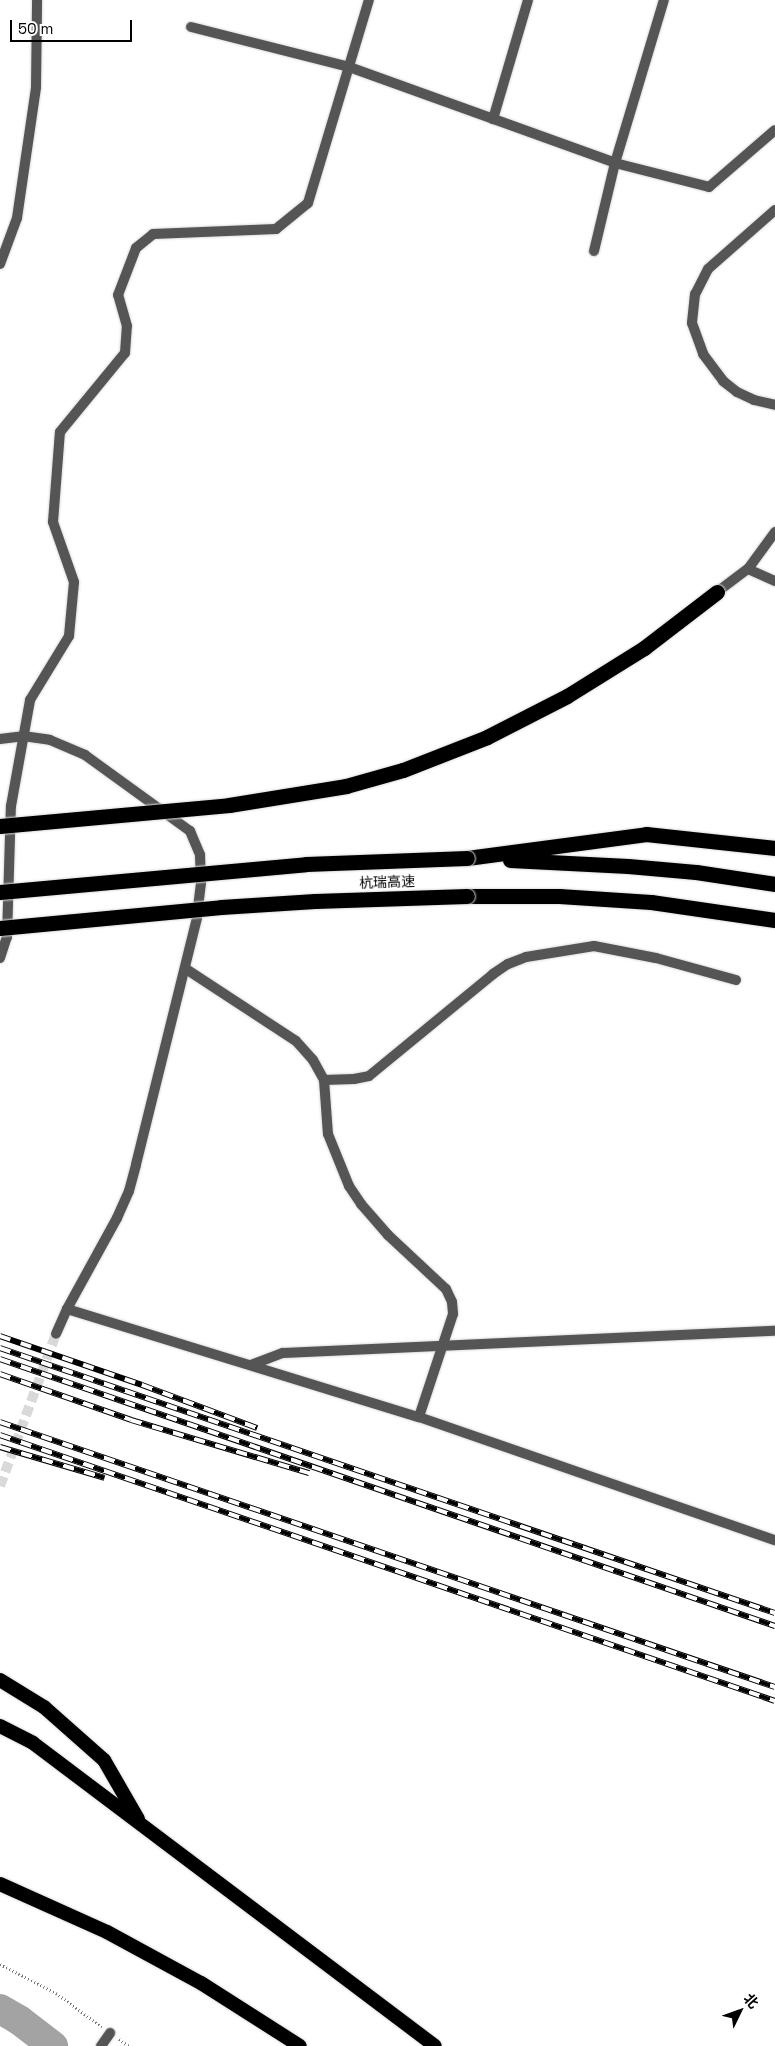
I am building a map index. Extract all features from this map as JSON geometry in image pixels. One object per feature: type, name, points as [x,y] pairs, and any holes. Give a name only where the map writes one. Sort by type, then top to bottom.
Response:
[{"type":"highway","points":[[0,826],[229,805],[346,786],[402,770],[487,737],[568,696],[637,653],[717,592]]},
{"type":"highway","points":[[467,858],[646,834],[775,848]]},
{"type":"highway","name":"杭瑞高速","points":[[0,892],[306,864],[467,858],[628,866],[696,872],[775,884]]},
{"type":"highway","name":"杭瑞高速","points":[[0,928],[315,900],[467,896],[559,896],[650,902],[739,913],[775,920]]},
{"type":"highway","points":[[739,913],[775,924]]},
{"type":"highway","points":[[0,1680],[44,1707],[104,1760],[141,1824]]},
{"type":"highway","points":[[0,1726],[33,1743],[435,2046]]},
{"type":"highway","points":[[0,1884],[107,1932],[201,1983],[300,2046]]},
{"type":"street","points":[[0,264],[16,218],[36,87],[37,0]]},
{"type":"street","points":[[0,958],[7,937],[11,806],[30,700],[69,636],[74,582],[53,522],[60,432],[125,353],[127,326],[118,295],[136,248],[153,234],[276,229],[308,203],[369,0]]},
{"type":"street","points":[[493,119],[528,0]]},
{"type":"street","points":[[594,251],[615,163],[664,0]]},
{"type":"street","points":[[191,27],[349,67],[615,163],[709,187],[775,130]]},
{"type":"street","points":[[775,210],[708,269],[695,294],[692,323],[704,354],[723,381],[737,392],[754,400],[775,405]]},
{"type":"street","points":[[717,592],[748,569],[775,532]]},
{"type":"street","points":[[748,569],[775,581]]},
{"type":"street","points":[[0,739],[23,736],[50,740],[85,755],[190,831],[200,855],[201,883],[197,918],[186,969],[128,1191],[56,1334]]},
{"type":"street","points":[[324,1080],[354,1079],[369,1076],[494,974],[508,964],[526,957],[594,946],[656,958],[736,980]]},
{"type":"street","points":[[186,969],[296,1041],[314,1060],[324,1080],[328,1134],[349,1186],[361,1204],[388,1235],[446,1289],[452,1302],[454,1314],[419,1417]]},
{"type":"street","points":[[67,1309],[419,1417],[775,1540]]},
{"type":"street","points":[[251,1365],[283,1353],[775,1331]]},
{"type":"street","points":[[101,2046],[110,2032]]},
{"type":"path","points":[[0,1964],[56,1993],[129,2046]]},
{"type":"waterway","points":[[0,2009],[19,2020],[53,2046]]},
{"type":"tunnel","points":[[0,1486],[56,1334]]},
{"type":"railway","points":[[0,1336],[142,1385],[257,1428]]},
{"type":"railway","points":[[0,1348],[775,1613]]},
{"type":"railway","points":[[0,1359],[775,1626]]},
{"type":"railway","points":[[0,1374],[131,1420],[309,1473]]},
{"type":"railway","points":[[0,1422],[775,1687]]},
{"type":"railway","points":[[0,1435],[775,1701]]},
{"type":"railway","points":[[0,1447],[105,1478]]}]
